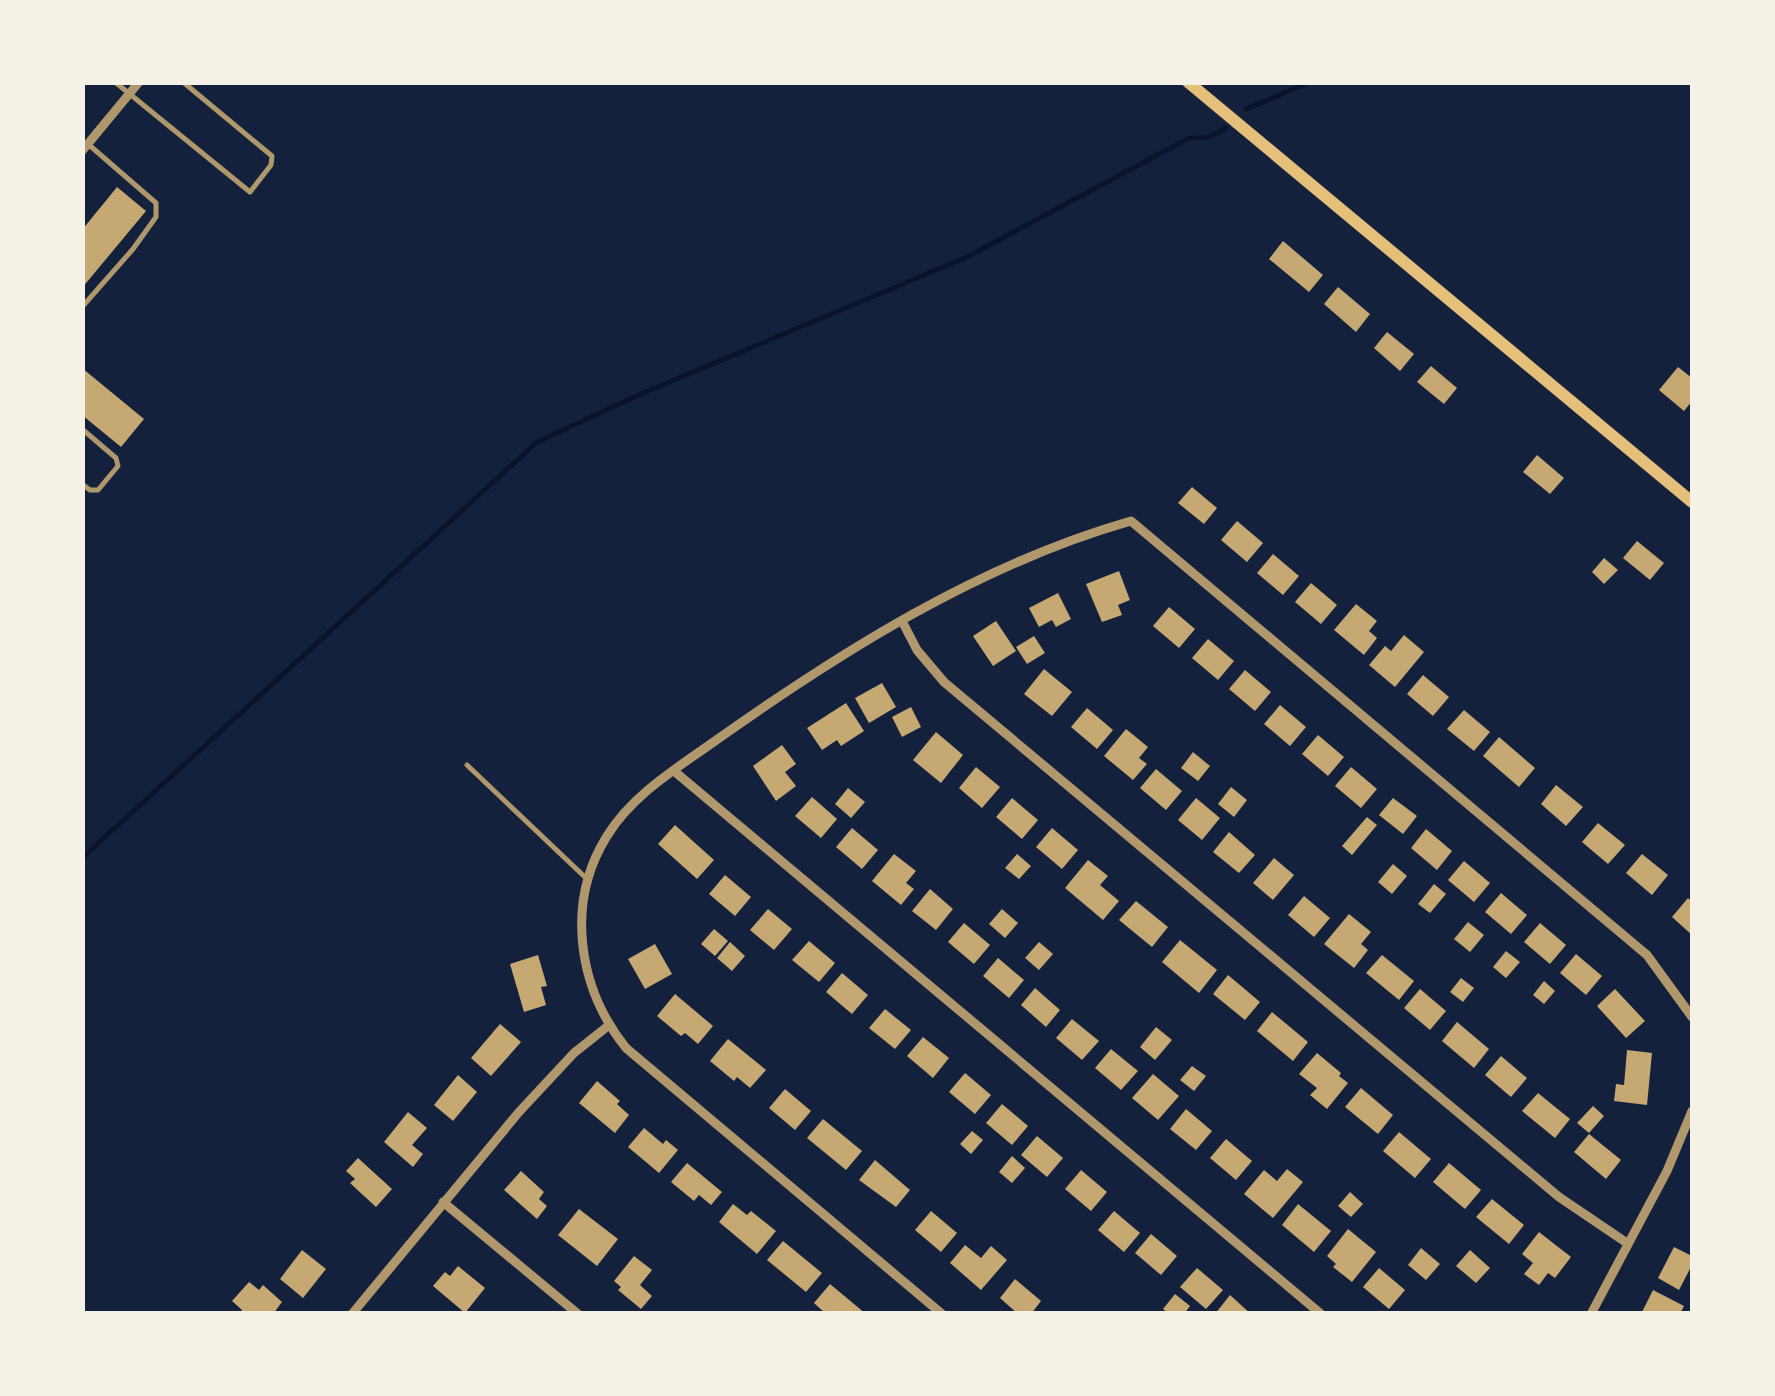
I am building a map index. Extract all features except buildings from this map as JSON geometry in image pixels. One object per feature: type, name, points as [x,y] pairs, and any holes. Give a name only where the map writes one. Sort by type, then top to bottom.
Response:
[{"type":"main road","points":[[1188,82],[1692,502]]},
{"type":"street","points":[[85,147],[139,82]]},
{"type":"street","points":[[942,1314],[626,1048],[599,1008],[582,946],[580,913],[586,879],[614,824],[674,771],[782,694],[902,621],[1095,532],[1131,522],[1647,955],[1692,1017]]},
{"type":"street","points":[[902,621],[917,650],[944,682],[1559,1198],[1628,1244]]},
{"type":"street","points":[[674,771],[1322,1314]]},
{"type":"street","points":[[352,1314],[556,1071],[608,1026]]},
{"type":"street","points":[[1591,1314],[1684,1136],[1692,1110]]},
{"type":"street","points":[[444,1202],[578,1314]]},
{"type":"lane","points":[[115,82],[250,192],[271,165],[272,156],[183,82]]},
{"type":"lane","points":[[82,307],[133,250],[156,217],[156,204],[85,147]]},
{"type":"lane","points":[[82,429],[116,458],[118,466],[98,490],[82,484]]},
{"type":"lane","points":[[467,765],[586,879]]},
{"type":"waterway","points":[[1246,109],[1310,82]]},
{"type":"waterway","points":[[82,858],[537,442],[967,257],[1189,138],[1207,138],[1226,128]]}]
